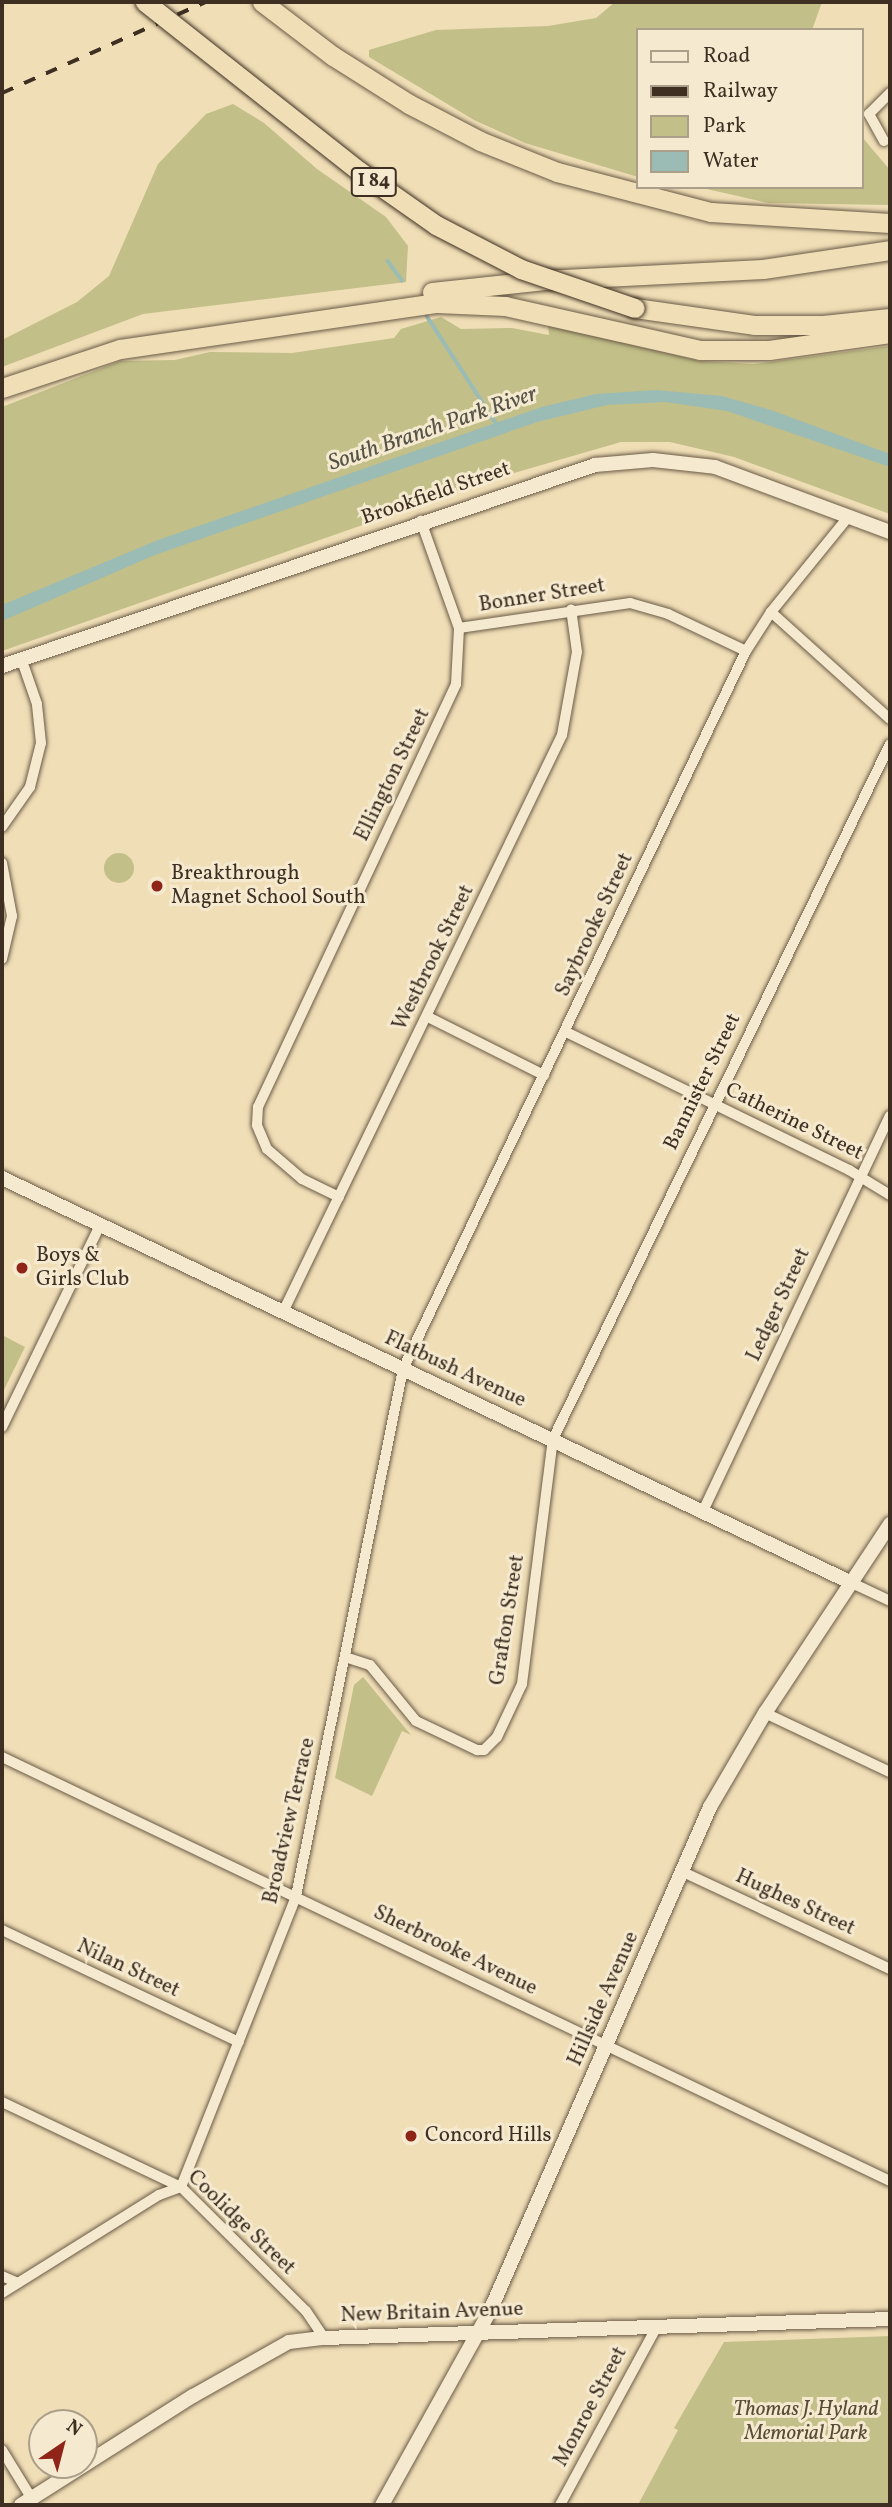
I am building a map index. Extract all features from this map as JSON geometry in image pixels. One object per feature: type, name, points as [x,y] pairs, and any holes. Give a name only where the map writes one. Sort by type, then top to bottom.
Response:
[{"type":"highway","name":"I 84","points":[[145,2],[341,157],[436,225],[521,269],[635,308],[754,325],[838,324],[890,318]]},
{"type":"highway","points":[[262,2],[377,85],[480,141],[602,187],[737,215],[890,223]]},
{"type":"highway","points":[[2,377],[124,337],[434,292],[544,280],[763,269],[890,250]]},
{"type":"highway","points":[[2,388],[120,349],[430,303],[505,306],[700,350],[769,350],[890,333]]},
{"type":"street","points":[[884,141],[869,114],[890,93]]},
{"type":"street","name":"Brookfield Street","points":[[2,666],[576,469],[653,460],[715,467],[890,531]]},
{"type":"street","name":"Saybrooke Street","points":[[403,1369],[746,651],[771,612],[849,516]]},
{"type":"street","name":"Ellington Street","points":[[339,1197],[302,1179],[267,1149],[257,1125],[258,1107],[447,707],[460,662],[459,628],[421,521]]},
{"type":"street","name":"Bonner Street","points":[[459,628],[608,603],[648,607],[746,651]]},
{"type":"street","name":"Westbrook Street","points":[[284,1312],[562,735],[577,652],[571,609]]},
{"type":"street","points":[[771,612],[890,719]]},
{"type":"street","points":[[2,827],[30,787],[41,743],[37,704],[21,659]]},
{"type":"street","name":"Bannister Street","points":[[554,1439],[890,744]]},
{"type":"street","points":[[2,863],[12,916],[2,959]]},
{"type":"street","points":[[428,1017],[544,1075]]},
{"type":"street","name":"Catherine Street","points":[[566,1032],[862,1177],[890,1195]]},
{"type":"street","name":"Ledger Street","points":[[703,1511],[890,1116]]},
{"type":"street","name":"Flatbush Avenue","points":[[2,1178],[890,1601]]},
{"type":"street","points":[[2,1427],[100,1225]]},
{"type":"street","name":"Broadview Terrace","points":[[181,2187],[296,1896],[403,1369]]},
{"type":"street","name":"Grafton Street","points":[[345,1657],[370,1665],[416,1721],[470,1748],[484,1750],[492,1744],[522,1684],[554,1439]]},
{"type":"street","name":"Hillside Avenue","points":[[382,2505],[479,2332],[716,1797],[765,1713],[890,1524]]},
{"type":"street","points":[[765,1713],[890,1772]]},
{"type":"street","name":"Sherbrooke Avenue","points":[[2,1757],[890,2181]]},
{"type":"street","name":"Hughes Street","points":[[683,1872],[890,1969]]},
{"type":"street","name":"Nilan Street","points":[[2,1930],[239,2042]]},
{"type":"street","name":"Coolidge Street","points":[[2,2102],[181,2187],[306,2311],[324,2338]]},
{"type":"street","points":[[2,2293],[159,2195],[181,2187]]},
{"type":"street","points":[[2,2276],[18,2283]]},
{"type":"street","name":"New Britain Avenue","points":[[26,2502],[266,2352],[289,2342],[324,2338],[479,2332],[890,2319]]},
{"type":"street","name":"Monroe Street","points":[[560,2505],[656,2328]]},
{"type":"street","points":[[2,2450],[26,2502]]},
{"type":"green space","points":[[615,2],[822,2],[813,28],[636,28],[636,176],[525,143],[474,120],[369,57],[369,50],[436,30],[548,26],[596,18]]},
{"type":"green space","points":[[233,104],[264,123],[317,169],[386,217],[408,246],[406,282],[143,314],[2,367],[2,340],[77,302],[109,276],[158,164],[206,114]]},
{"type":"green space","points":[[864,139],[890,170],[890,205],[768,203],[707,189],[864,189]]},
{"type":"green space","points":[[441,317],[461,329],[512,328],[549,335],[548,325],[700,361],[754,364],[890,346],[890,514],[734,457],[670,442],[621,442],[497,478],[2,651],[2,407],[120,361],[175,360],[210,352],[292,353],[394,338],[401,329]]},
{"type":"green space","points":[[119,853],[130,857],[134,868],[130,879],[119,883],[108,879],[104,868],[108,857]]},
{"type":"green space","points":[[2,1335],[25,1347],[2,1394]]},
{"type":"green space","points":[[363,1677],[411,1735],[402,1731],[372,1796],[335,1778],[354,1685]]},
{"type":"green space","name":"Thomas J. Hyland Memorial Park","points":[[890,2336],[890,2505],[638,2505],[678,2430],[674,2428],[724,2342]]},
{"type":"water","points":[[656,390],[722,396],[771,410],[890,454],[890,467],[727,411],[665,402],[607,405],[537,422],[155,555],[2,621],[2,605],[158,540],[542,407],[596,394]]},
{"type":"waterway","points":[[388,261],[402,280]]},
{"type":"waterway","name":"South Branch Park River","points":[[427,316],[498,426]]},
{"type":"railway","points":[[2,93],[205,2]]},
{"type":"place","name":"Breakthrough Magnet School South","points":[[157,886]]},
{"type":"place","name":"Boys & Girls Club","points":[[22,1268]]},
{"type":"place","name":"Concord Hills","points":[[411,2136]]}]
